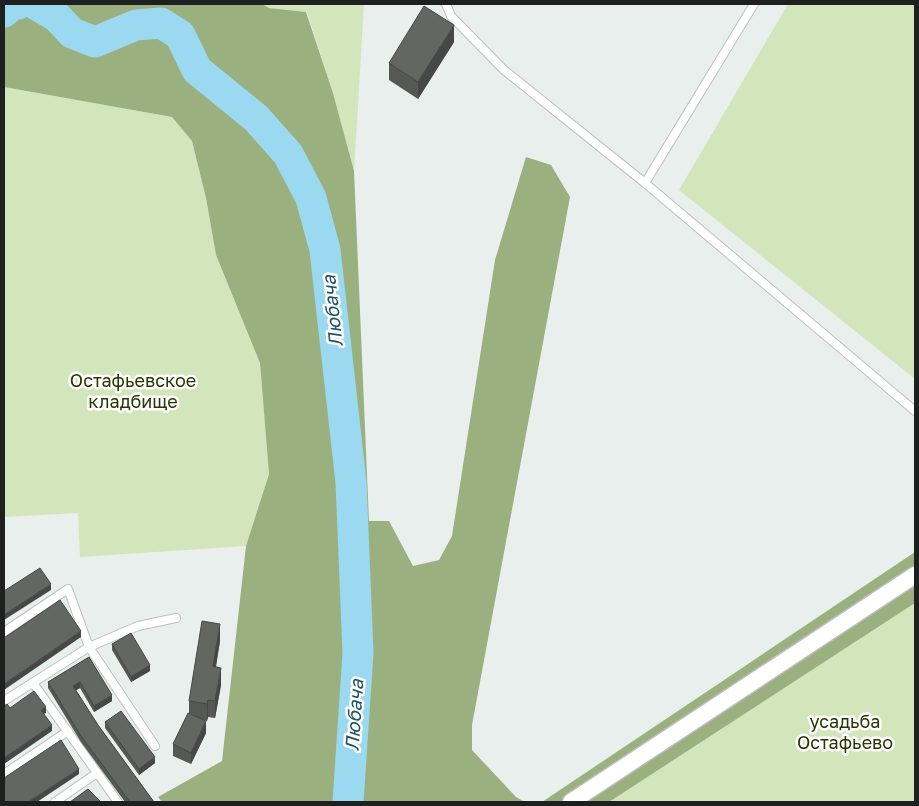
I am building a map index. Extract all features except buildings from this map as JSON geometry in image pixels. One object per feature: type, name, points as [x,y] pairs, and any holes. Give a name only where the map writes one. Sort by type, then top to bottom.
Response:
[{"type":"street","points":[[571,802],[915,575]]},
{"type":"lane","points":[[446,4],[451,16],[504,70],[645,183],[915,411]]},
{"type":"lane","points":[[645,183],[754,4]]},
{"type":"lane","points":[[4,632],[68,589],[89,647],[155,746]]},
{"type":"lane","points":[[4,702],[89,647],[138,626],[176,618]]},
{"type":"lane","points":[[33,683],[118,802]]},
{"type":"lane","points":[[4,774],[68,731]]},
{"type":"lane","points":[[55,802],[97,773]]},
{"type":"green space","points":[[4,4],[262,4],[269,8],[306,12],[333,93],[354,171],[369,521],[389,521],[413,566],[439,560],[452,536],[495,260],[526,157],[551,165],[570,197],[472,725],[472,750],[516,797],[525,802],[162,802],[158,797],[222,761],[246,546],[269,474],[260,363],[216,255],[206,198],[192,141],[172,117],[4,87]]},
{"type":"green space","points":[[262,4],[364,4],[354,171],[333,93],[307,12],[269,8]]},
{"type":"green space","points":[[788,4],[915,4],[915,379],[679,190]]},
{"type":"green space","name":"Остафьевское кладбище","points":[[4,87],[172,117],[192,141],[206,198],[216,255],[260,363],[269,474],[246,546],[80,557],[78,513],[4,517]]},
{"type":"green space","points":[[915,552],[915,603],[609,802],[542,802]]},
{"type":"green space","name":"усадьба Остафьево","points":[[915,603],[915,802],[609,802]]},
{"type":"waterway","name":"Любача","points":[[4,12],[13,4],[18,4]]},
{"type":"waterway","name":"Любача","points":[[35,4],[57,17],[72,33],[95,42],[136,25],[161,23],[180,35],[197,70],[256,118],[288,154],[311,198],[325,250],[351,482],[358,653],[348,802]]}]
